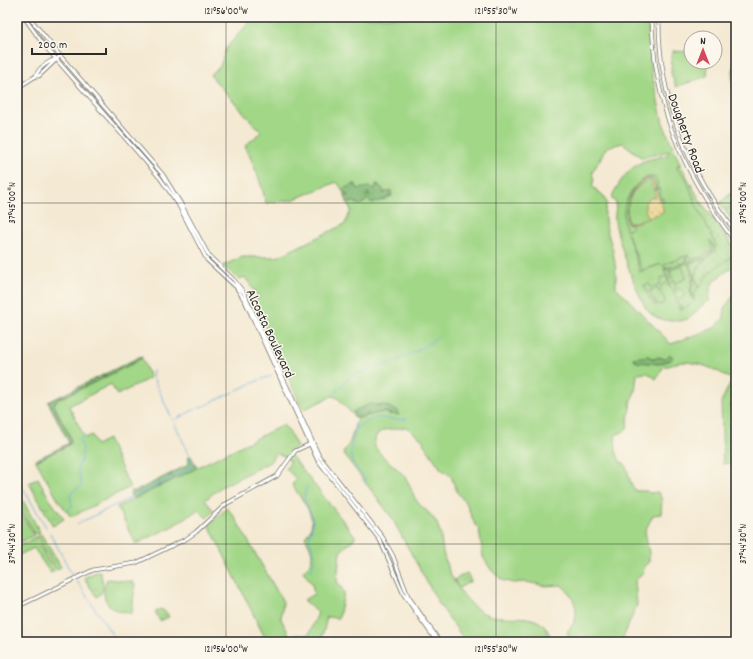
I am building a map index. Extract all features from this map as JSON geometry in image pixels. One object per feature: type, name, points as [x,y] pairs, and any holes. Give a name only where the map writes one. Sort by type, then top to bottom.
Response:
[{"type":"main road","name":"Alcosta Boulevard","points":[[24,17],[43,44],[160,178],[178,204],[212,265],[236,287],[245,301],[317,459],[380,540],[404,595],[437,642]]},
{"type":"main road","name":"Alcosta Boulevard","points":[[29,17],[60,56],[163,175],[181,204],[204,252],[214,263],[234,280],[244,293],[319,456],[383,538],[391,552],[408,596],[440,642]]},
{"type":"main road","name":"Dougherty Road","points":[[652,17],[653,46],[658,80],[664,107],[674,136],[684,162],[697,188],[736,243]]},
{"type":"main road","name":"Dougherty Road","points":[[659,17],[663,73],[677,127],[690,160],[705,190],[736,232]]},
{"type":"main road","points":[[17,88],[36,76],[37,72],[45,65],[60,56]]},
{"type":"main road","points":[[17,607],[93,570],[136,563],[186,539],[226,504],[277,476],[295,451],[310,444]]},
{"type":"green space","points":[[254,17],[647,17],[652,75],[663,123],[685,175],[697,196],[736,250],[736,264],[713,282],[710,290],[709,301],[683,321],[666,320],[652,315],[645,306],[634,283],[617,229],[615,219],[616,203],[612,198],[621,180],[641,162],[668,154],[669,151],[642,158],[623,143],[607,147],[592,173],[594,180],[592,186],[603,196],[607,203],[605,217],[615,261],[616,287],[671,344],[714,328],[724,318],[725,307],[734,295],[736,282],[736,396],[731,408],[735,426],[732,432],[736,450],[736,462],[723,464],[721,402],[732,380],[708,367],[689,362],[680,362],[669,366],[664,366],[656,379],[648,373],[637,374],[635,392],[631,400],[627,428],[623,432],[615,435],[616,451],[620,462],[624,463],[626,467],[633,488],[636,491],[647,491],[649,493],[658,492],[662,500],[661,514],[653,515],[645,531],[649,562],[645,565],[643,573],[635,581],[637,605],[623,638],[625,642],[570,642],[567,631],[572,626],[576,615],[576,610],[571,596],[565,588],[561,585],[546,586],[526,582],[513,583],[502,580],[492,571],[483,557],[479,529],[475,525],[467,505],[457,492],[451,476],[441,469],[423,443],[424,441],[406,427],[384,430],[377,435],[375,447],[405,477],[419,504],[435,521],[439,528],[446,564],[462,594],[480,611],[490,615],[531,619],[540,623],[547,630],[552,642],[466,642],[439,604],[390,515],[343,453],[350,442],[357,418],[383,412],[391,415],[398,411],[381,405],[374,405],[362,407],[352,414],[338,398],[332,396],[303,410],[253,300],[259,298],[245,277],[239,279],[222,266],[242,257],[277,257],[345,224],[351,210],[348,204],[354,202],[357,204],[365,202],[367,199],[381,200],[388,196],[392,196],[390,190],[383,194],[384,191],[378,184],[375,189],[350,187],[342,189],[337,182],[292,200],[266,203],[257,174],[245,146],[261,132],[210,75],[220,66],[226,48]],"holes":[[[648,356],[654,359],[659,357],[665,359],[667,357],[671,360],[659,364],[635,361],[633,359]]]},
{"type":"green space","points":[[736,48],[736,105],[732,79]]},
{"type":"green space","points":[[672,51],[683,52],[683,70],[707,70],[707,76],[676,87],[671,73]]},
{"type":"green space","points":[[680,164],[702,204],[736,250],[736,253],[708,274],[699,288],[695,277],[701,264],[715,252],[716,244],[697,207],[685,176],[678,171],[677,165]]},
{"type":"green space","points":[[648,177],[655,177],[658,185],[656,186],[657,189],[659,188],[664,202],[662,203],[652,179],[645,179],[640,182]]},
{"type":"green space","points":[[355,183],[358,189],[368,187],[375,189],[376,184],[378,184],[384,191],[383,194],[391,190],[392,196],[372,203],[367,199],[364,203],[359,205],[352,201],[348,204],[342,189]]},
{"type":"green space","points":[[736,184],[736,201],[724,210],[720,203],[732,192]]},
{"type":"green space","points":[[637,185],[628,202],[626,217],[627,223],[633,228],[626,230],[624,222],[625,207],[630,193]]},
{"type":"green space","points":[[736,203],[736,225],[725,211]]},
{"type":"green space","points":[[627,232],[642,270],[661,264],[640,272]]},
{"type":"green space","points":[[710,240],[714,246],[713,250],[711,253],[705,258],[689,262],[686,256],[688,255],[691,259],[701,257],[712,251]]},
{"type":"green space","points":[[685,256],[687,262],[664,268],[663,265]]},
{"type":"green space","points":[[706,259],[699,266],[694,276],[689,263]]},
{"type":"green space","points":[[688,263],[693,277],[690,291],[694,302],[682,310],[682,306],[680,307],[680,311],[675,296],[681,300],[684,296],[684,292],[679,288],[674,295],[672,290],[676,289],[673,280],[670,284],[667,275],[669,280],[671,279],[668,269],[665,270],[666,275],[664,269],[669,268],[675,283],[686,278],[682,266],[671,270],[670,268]]},
{"type":"green space","points":[[666,276],[671,288],[664,283],[660,288],[661,291],[659,288],[649,291],[656,304],[655,306],[649,298],[644,285],[649,284],[651,288],[660,285],[661,278]]},
{"type":"green space","points":[[694,277],[698,288],[694,293],[694,301],[691,291]]},
{"type":"green space","points":[[657,289],[664,297],[665,302],[662,305],[655,303],[649,291]]},
{"type":"green space","points":[[670,354],[673,357],[671,360],[659,364],[636,362],[633,359],[648,356],[654,359],[659,357],[665,359]]},
{"type":"green space","points":[[141,356],[142,358],[134,363],[57,400],[54,404],[55,409],[69,433],[71,443],[36,461],[35,460],[69,443],[48,402]]},
{"type":"green space","points":[[142,358],[150,378],[117,395],[111,384],[69,406],[85,438],[92,435],[96,445],[108,439],[130,487],[71,517],[58,500],[36,461],[69,445],[71,440],[54,404],[57,400]]},
{"type":"green space","points":[[736,396],[736,450],[734,440],[731,435],[735,426],[731,405]]},
{"type":"green space","points":[[370,404],[384,405],[398,411],[399,415],[383,412],[359,418],[353,416],[354,411]]},
{"type":"green space","points":[[283,425],[290,433],[297,447],[289,453],[356,537],[340,552],[337,581],[344,592],[339,618],[327,617],[321,642],[267,642],[209,525],[227,508],[234,516],[283,602],[281,619],[290,636],[309,634],[318,613],[304,600],[314,594],[312,584],[303,571],[312,559],[310,546],[305,537],[310,531],[312,524],[309,511],[292,485],[296,479],[286,469],[290,462],[286,457],[276,453],[270,462],[221,487],[205,500],[214,511],[207,518],[198,510],[171,527],[136,544],[117,507]]},
{"type":"green space","points":[[191,456],[197,468],[134,499],[130,495],[131,491],[136,491],[187,465],[189,463],[188,457]]},
{"type":"green space","points":[[38,478],[50,500],[64,519],[53,526],[29,483]]},
{"type":"green space","points":[[17,490],[40,532],[35,534],[17,502]]},
{"type":"green space","points":[[17,506],[34,535],[17,544],[17,521],[19,520],[17,516]]},
{"type":"green space","points":[[41,534],[61,567],[56,570],[37,536]]},
{"type":"green space","points":[[35,537],[54,571],[50,573],[34,548],[17,556],[17,548]]},
{"type":"green space","points":[[96,572],[100,572],[103,586],[102,592],[97,597],[84,578]]},
{"type":"green space","points":[[467,573],[471,581],[459,588],[454,580]]},
{"type":"green space","points":[[107,579],[133,582],[135,585],[132,613],[118,611],[108,604],[104,593]]},
{"type":"green space","points":[[161,609],[167,613],[169,617],[160,621],[155,612]]},
{"type":"sand","points":[[649,178],[652,179],[663,208],[663,212],[636,223],[627,224],[626,209],[628,203],[630,197],[637,186]],"holes":[[[650,180],[656,197],[646,201],[645,210],[649,217],[632,223],[628,222],[628,203],[634,191],[638,187]]]},
{"type":"waterway","points":[[333,395],[352,375],[394,362],[422,348],[439,336]]},
{"type":"waterway","points":[[153,371],[152,376],[180,435]]},
{"type":"waterway","points":[[262,379],[272,376]]},
{"type":"waterway","points":[[237,390],[260,380]]},
{"type":"waterway","points":[[199,408],[234,392]]},
{"type":"waterway","points":[[186,414],[196,409]]},
{"type":"waterway","points":[[176,419],[184,415]]},
{"type":"waterway","points":[[365,484],[366,479],[355,466],[351,456],[351,446],[355,430],[364,423],[376,418],[398,420],[407,419]]},
{"type":"waterway","points":[[355,429],[356,422]]},
{"type":"waterway","points":[[68,511],[72,505],[70,494],[82,485],[78,465],[81,462],[83,448],[79,440],[85,436]]},
{"type":"waterway","points":[[77,524],[191,468],[193,462],[181,437]]},
{"type":"waterway","points":[[17,478],[46,527]]},
{"type":"waterway","points":[[307,486],[305,500],[313,520],[309,537],[315,556],[311,571]]},
{"type":"waterway","points":[[50,533],[74,578]]},
{"type":"waterway","points":[[76,580],[117,642]]},
{"type":"waterway","points":[[290,637],[303,642]]}]
